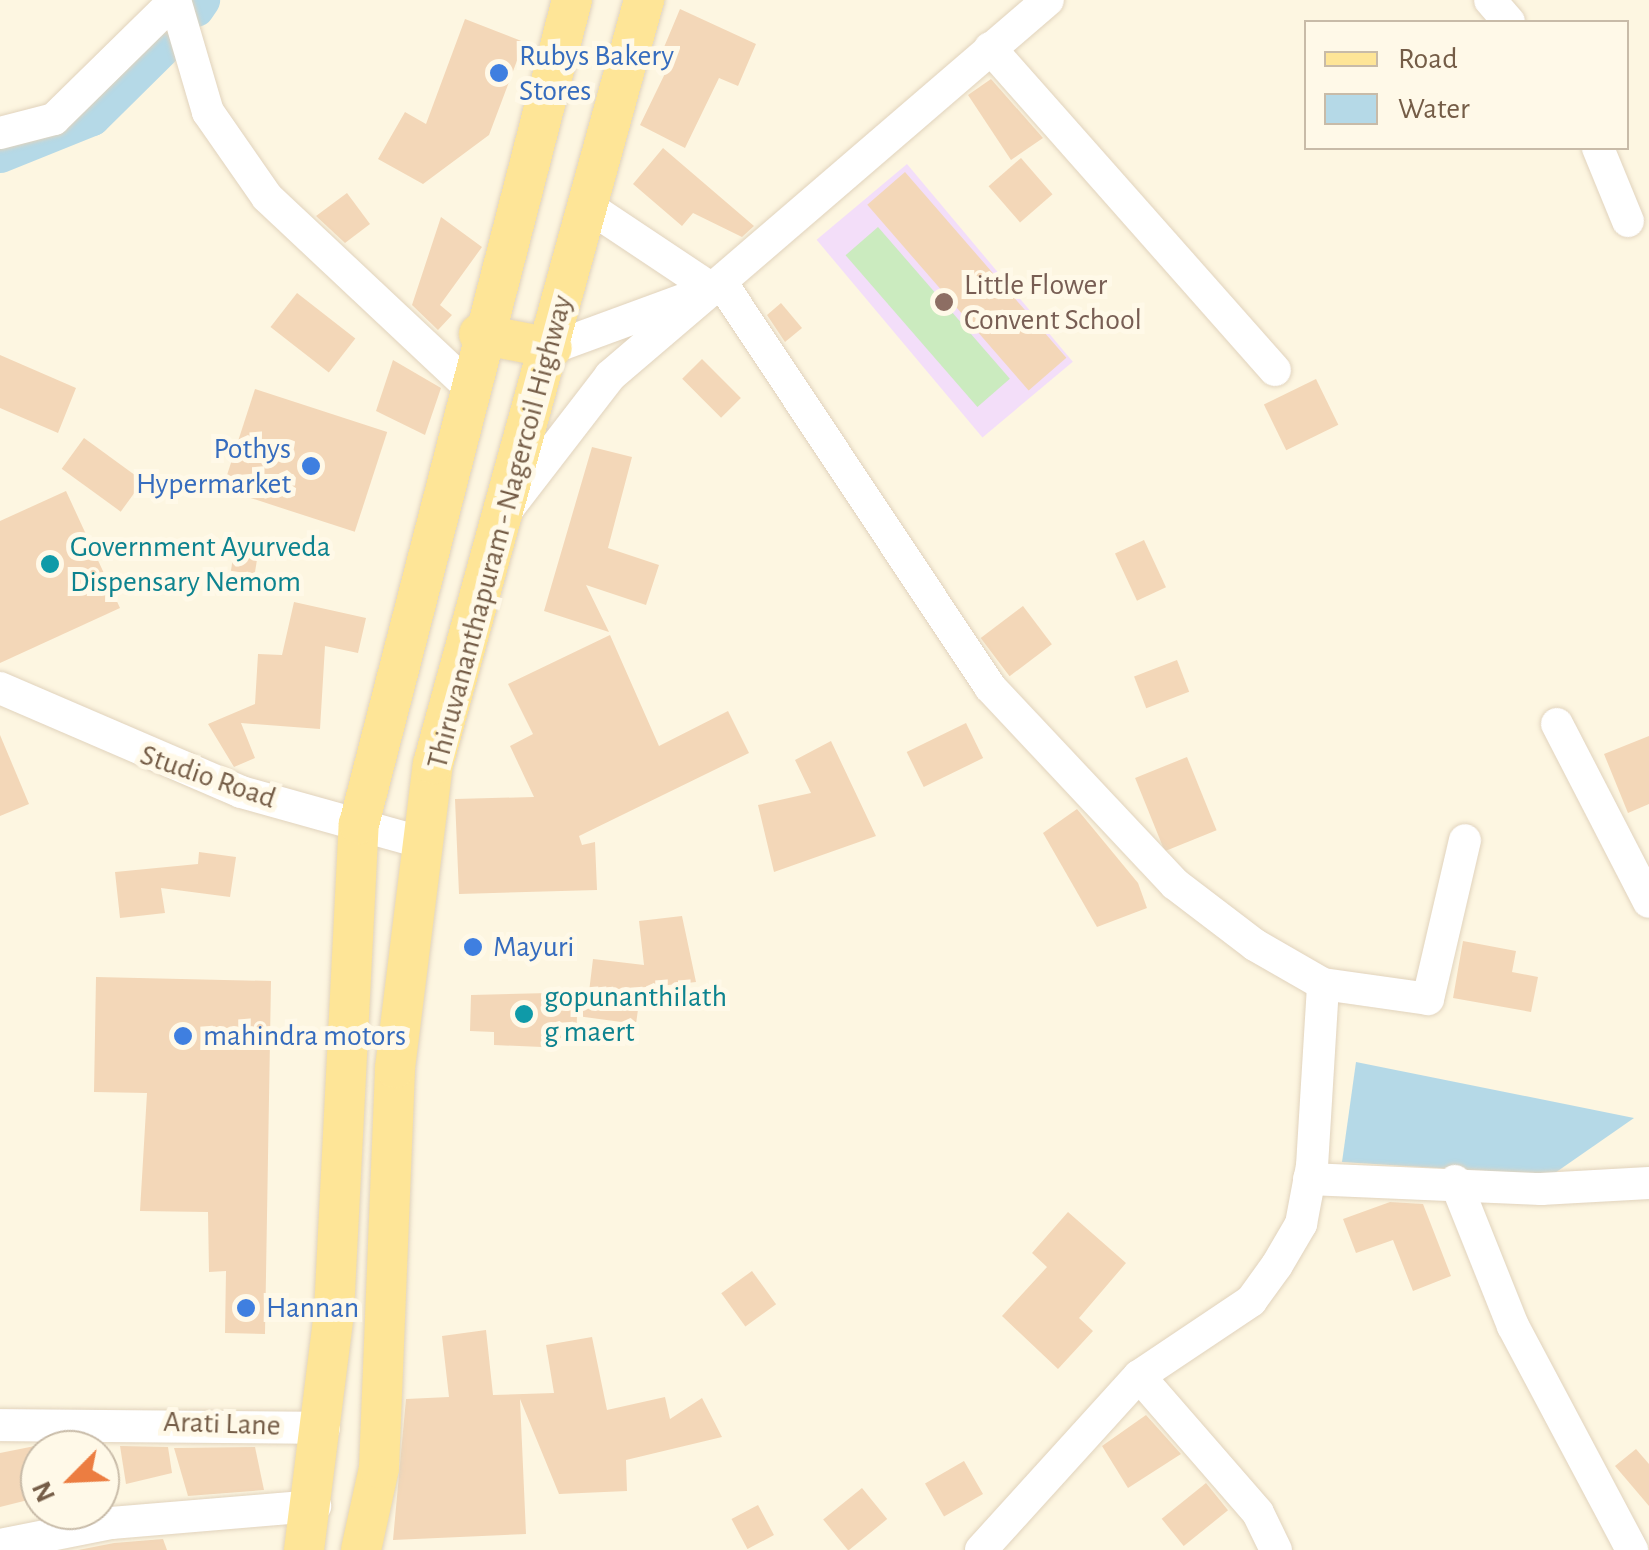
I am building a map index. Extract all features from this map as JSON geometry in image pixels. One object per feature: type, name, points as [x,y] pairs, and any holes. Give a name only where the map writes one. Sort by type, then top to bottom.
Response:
[{"type":"main road","name":"Thiruvananthapuram - Nagercoil Highway","points":[[304,1550],[315,1506],[324,1428],[358,824],[466,384],[572,0]]},
{"type":"main road","name":"Thiruvananthapuram - Nagercoil Highway","points":[[361,1550],[378,1468],[395,1068],[434,764],[500,520],[552,348],[586,205],[644,0]]},
{"type":"main road","points":[[479,334],[552,348]]},
{"type":"street","points":[[0,132],[54,119],[175,0],[208,112],[268,197],[466,384]]},
{"type":"street","points":[[500,520],[610,376],[1048,0]]},
{"type":"street","points":[[1490,0],[1508,20]]},
{"type":"street","points":[[990,48],[1275,370]]},
{"type":"street","points":[[1599,150],[1628,221]]},
{"type":"street","points":[[586,205],[717,286],[990,687],[1175,884],[1323,984],[1428,999],[1465,840]]},
{"type":"street","points":[[552,348],[717,286]]},
{"type":"street","name":"Studio Road","points":[[0,688],[134,753],[424,843]]},
{"type":"street","points":[[1557,724],[1637,846],[1649,902]]},
{"type":"street","points":[[981,1550],[1139,1376],[1250,1301],[1301,1224],[1309,1178],[1323,984]]},
{"type":"street","points":[[1309,1178],[1455,1182],[1541,1190],[1649,1182]]},
{"type":"street","points":[[1455,1182],[1513,1326],[1632,1550]]},
{"type":"street","points":[[1139,1376],[1258,1513],[1276,1550]]},
{"type":"street","name":"Arati Lane","points":[[0,1425],[324,1428]]},
{"type":"street","points":[[0,1545],[111,1523],[315,1506]]},
{"type":"shaded area","name":"Little Flower Convent School","points":[[907,164],[1073,362],[982,437],[817,240]]},
{"type":"green space","points":[[878,227],[1010,379],[977,407],[846,255]]},
{"type":"water","points":[[1356,1062],[1634,1118],[1552,1175],[1342,1162]]},
{"type":"building","points":[[680,9],[756,44],[738,86],[719,78],[685,148],[640,125],[673,57],[662,52]]},
{"type":"building","points":[[465,19],[524,42],[489,135],[423,184],[378,159],[405,112],[426,124]]},
{"type":"building","points":[[991,79],[1043,138],[1011,160],[968,95]]},
{"type":"building","points":[[663,148],[754,226],[742,237],[693,213],[682,226],[633,184]]},
{"type":"building","points":[[1021,158],[1052,194],[1020,222],[989,186]]},
{"type":"building","points":[[905,172],[1066,358],[1029,390],[867,205]]},
{"type":"building","points":[[347,193],[370,224],[345,243],[316,216]]},
{"type":"building","points":[[441,217],[482,247],[440,305],[452,315],[438,330],[412,305]]},
{"type":"building","points":[[297,293],[355,339],[329,372],[271,327]]},
{"type":"building","points":[[781,303],[802,328],[785,342],[767,315]]},
{"type":"building","points":[[0,355],[76,388],[58,433],[0,408]]},
{"type":"building","points":[[702,359],[741,398],[721,418],[682,379]]},
{"type":"building","points":[[393,360],[441,388],[425,435],[376,411]]},
{"type":"building","points":[[1316,379],[1338,425],[1286,450],[1264,404]]},
{"type":"building","points":[[255,389],[387,432],[355,532],[223,489]]},
{"type":"building","points":[[84,438],[143,481],[121,512],[62,469]]},
{"type":"building","points":[[592,447],[632,457],[608,548],[659,565],[646,605],[586,585],[609,632],[544,611]]},
{"type":"building","name":"Government Ayurveda Dispensary Nemom","points":[[66,491],[120,608],[0,663],[0,521]]},
{"type":"building","points":[[1144,540],[1166,587],[1137,601],[1115,554]]},
{"type":"building","points":[[235,545],[259,549],[255,574],[231,571]]},
{"type":"building","points":[[294,602],[366,618],[358,653],[325,646],[320,729],[241,723],[255,758],[234,767],[208,724],[255,704],[258,654],[282,655]]},
{"type":"building","points":[[1023,606],[1052,644],[1010,676],[981,638]]},
{"type":"building","points":[[610,635],[659,746],[728,711],[749,753],[579,836],[582,845],[595,842],[597,890],[459,894],[455,799],[534,797],[510,746],[533,734],[508,684]]},
{"type":"building","points":[[1177,660],[1189,692],[1146,708],[1134,676]]},
{"type":"building","points":[[966,723],[983,758],[924,787],[907,752]]},
{"type":"building","points":[[0,735],[29,804],[0,816]]},
{"type":"building","points":[[1649,736],[1649,804],[1628,813],[1604,754]]},
{"type":"building","points":[[831,741],[876,836],[774,872],[758,805],[811,793],[795,760]]},
{"type":"building","points":[[1187,757],[1217,830],[1165,851],[1135,778]]},
{"type":"building","points":[[1077,809],[1138,883],[1147,908],[1097,927],[1043,833]]},
{"type":"building","points":[[199,852],[236,857],[230,897],[161,888],[165,913],[120,918],[115,872],[198,864]]},
{"type":"building","points":[[682,916],[696,982],[641,988],[636,1024],[577,1016],[576,1040],[542,1039],[542,1047],[494,1045],[494,1032],[470,1031],[471,995],[589,992],[593,959],[644,965],[639,921]]},
{"type":"building","points":[[1463,941],[1516,951],[1512,972],[1538,977],[1531,1012],[1453,998]]},
{"type":"building","points":[[96,977],[271,981],[265,1334],[225,1333],[226,1271],[209,1272],[208,1212],[140,1211],[147,1093],[94,1092]]},
{"type":"building","points":[[1390,1202],[1423,1204],[1451,1276],[1413,1291],[1393,1240],[1356,1253],[1343,1219]]},
{"type":"building","points":[[1068,1212],[1126,1263],[1079,1318],[1093,1331],[1058,1369],[1002,1316],[1047,1267],[1032,1253]]},
{"type":"building","points":[[752,1271],[776,1304],[745,1327],[721,1293]]},
{"type":"building","points":[[486,1330],[493,1395],[554,1393],[546,1345],[592,1337],[607,1410],[665,1397],[670,1419],[702,1398],[722,1437],[626,1460],[627,1491],[559,1494],[520,1399],[526,1534],[393,1540],[406,1399],[449,1397],[442,1336]]},
{"type":"building","points":[[1146,1415],[1181,1454],[1128,1488],[1102,1446]]},
{"type":"building","points":[[120,1446],[168,1447],[172,1473],[126,1484]]},
{"type":"building","points":[[255,1447],[264,1490],[188,1496],[174,1448]]},
{"type":"building","points":[[20,1449],[20,1502],[0,1507],[0,1453]]},
{"type":"building","points":[[1636,1449],[1649,1464],[1649,1506],[1615,1466]]},
{"type":"building","points":[[964,1461],[983,1494],[944,1516],[925,1484]]},
{"type":"building","points":[[1206,1483],[1228,1510],[1184,1546],[1162,1519]]},
{"type":"building","points":[[862,1488],[887,1519],[849,1550],[823,1519]]},
{"type":"building","points":[[758,1505],[774,1535],[747,1549],[732,1519]]},
{"type":"building","points":[[163,1539],[167,1550],[78,1550],[114,1543]]},
{"type":"waterway","points":[[196,9],[202,0]]},
{"type":"waterway","points":[[0,155],[92,118],[175,36]]},
{"type":"place","name":"Rubys Bakery Stores","points":[[499,73]]},
{"type":"place","name":"Little Flower Convent School","points":[[944,302]]},
{"type":"place","name":"Pothys Hypermarket","points":[[311,466]]},
{"type":"place","name":"Government Ayurveda Dispensary Nemom","points":[[50,564]]},
{"type":"place","name":"Mayuri","points":[[473,947]]},
{"type":"place","name":"gopunanthilath g maert","points":[[524,1014]]},
{"type":"place","name":"mahindra motors","points":[[183,1036]]},
{"type":"place","name":"Hannan","points":[[246,1308]]}]
